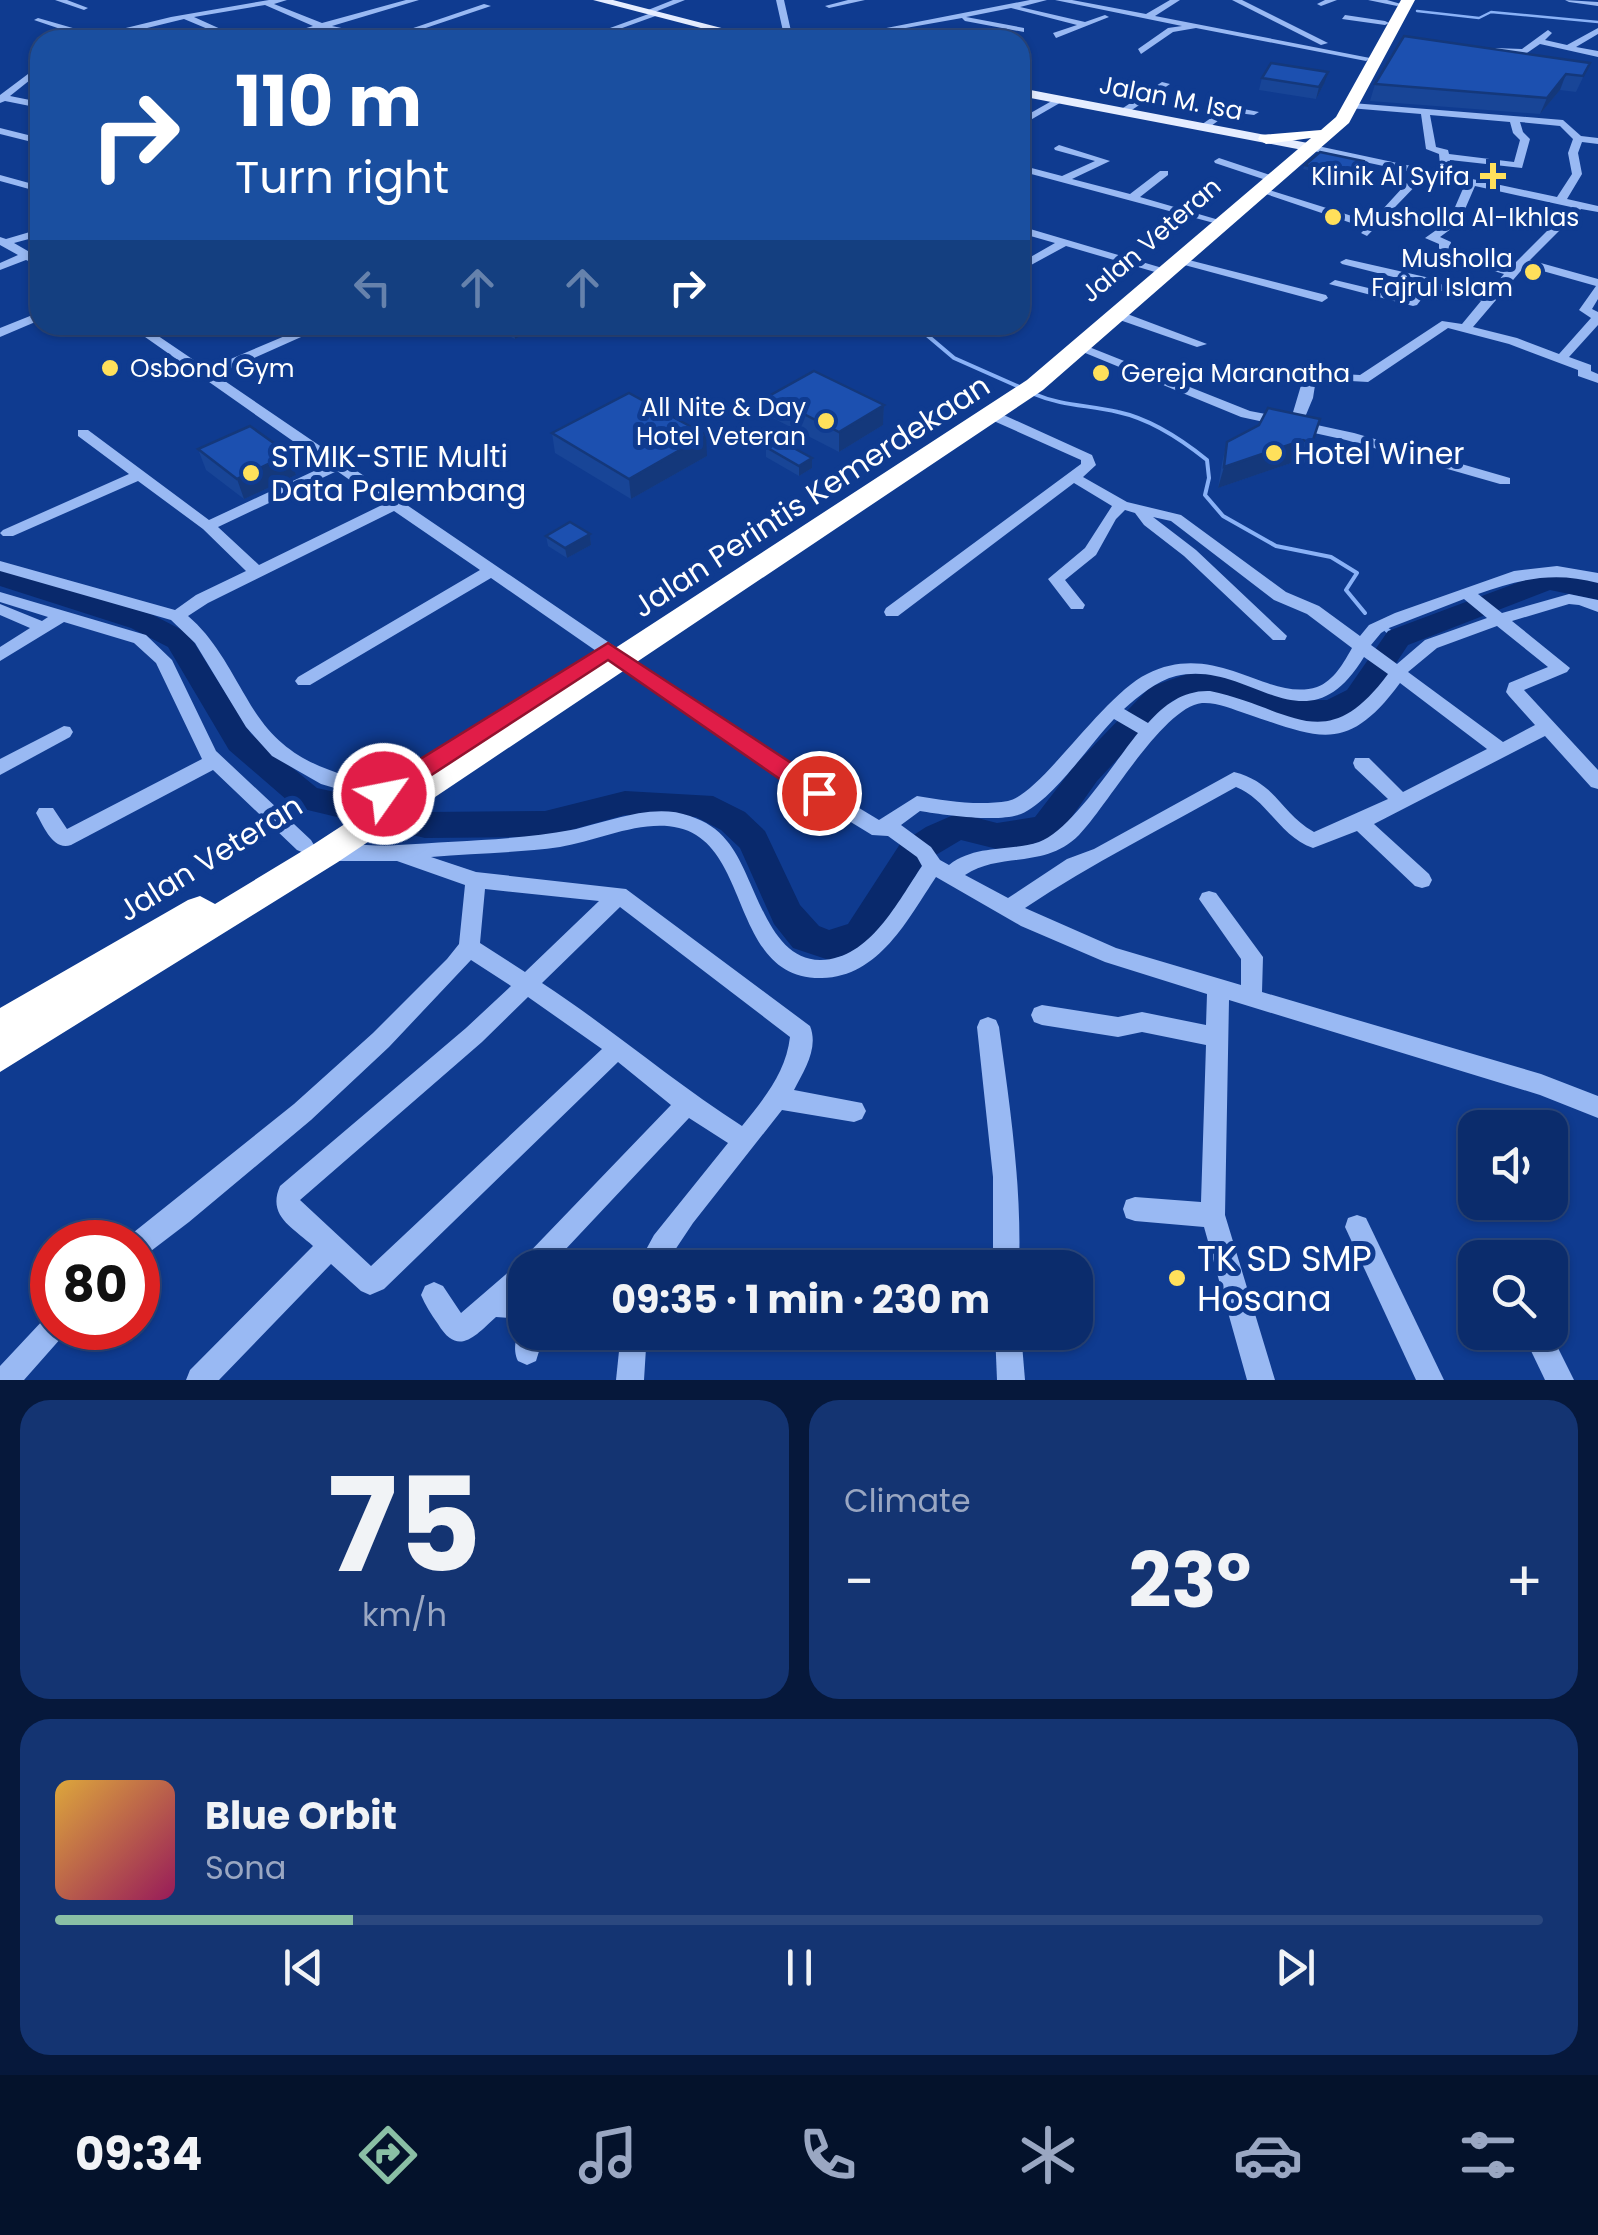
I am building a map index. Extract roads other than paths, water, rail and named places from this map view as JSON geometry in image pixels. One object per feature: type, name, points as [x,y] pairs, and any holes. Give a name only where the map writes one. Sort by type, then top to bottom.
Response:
[{"type":"highway","points":[[1266,139],[1310,143],[1342,115],[1393,31],[1401,1]]},
{"type":"highway","points":[[1342,115],[1367,55],[1393,31]]},
{"type":"highway","name":"Jalan Veteran","points":[[1007,397],[1079,348],[1310,143]]},
{"type":"highway","name":"Jalan Veteran","points":[[1007,397],[1214,220],[1264,184]]},
{"type":"highway","name":"Jalan Perintis Kemerdekaan","points":[[612,654],[1007,397]]},
{"type":"highway","points":[[322,844],[612,654]]},
{"type":"highway","name":"Jalan Veteran","points":[[0,1028],[322,844]]},
{"type":"highway","name":"Jalan Veteran","points":[[0,1055],[322,844]]},
{"type":"main road","points":[[599,0],[650,9],[722,30]]},
{"type":"main road","name":"Jalan M. Isa","points":[[1030,94],[1266,139]]},
{"type":"street","points":[[59,0],[84,8]]},
{"type":"street","points":[[127,30],[184,16],[283,0]]},
{"type":"street","points":[[303,30],[415,0]]},
{"type":"street","points":[[413,30],[487,6],[467,0]]},
{"type":"street","points":[[603,30],[681,0]]},
{"type":"street","points":[[780,0],[786,30]]},
{"type":"street","points":[[829,6],[861,0]]},
{"type":"street","points":[[981,0],[1085,24]]},
{"type":"street","points":[[883,30],[1043,0]]},
{"type":"street","points":[[1059,0],[1367,55]]},
{"type":"street","points":[[1096,4],[1108,0]]},
{"type":"street","points":[[1148,16],[1176,0]]},
{"type":"street","points":[[1321,4],[1333,0]]},
{"type":"street","points":[[1372,0],[1401,1]]},
{"type":"street","points":[[1569,0],[1598,4]]},
{"type":"street","points":[[1234,12],[1245,2],[1317,41],[1367,55]]},
{"type":"street","points":[[266,3],[316,26],[336,30]]},
{"type":"street","points":[[982,12],[1034,24]]},
{"type":"street","points":[[184,16],[214,30]]},
{"type":"street","points":[[954,17],[1022,30]]},
{"type":"street","points":[[1056,35],[1105,17]]},
{"type":"street","points":[[1345,17],[1393,31]]},
{"type":"street","points":[[38,20],[66,30]]},
{"type":"street","points":[[1140,51],[1171,30],[1196,26]]},
{"type":"street","points":[[1568,48],[1598,30]]},
{"type":"street","points":[[1481,50],[1522,52],[1548,33]]},
{"type":"street","points":[[1538,41],[1598,56]]},
{"type":"street","points":[[1583,68],[1598,56]]},
{"type":"street","points":[[2,99],[30,76]]},
{"type":"street","points":[[25,80],[30,80]]},
{"type":"street","points":[[1123,112],[1165,84]]},
{"type":"street","points":[[2,99],[30,103]]},
{"type":"street","points":[[1030,117],[1060,100]]},
{"type":"street","points":[[1204,127],[1228,109],[1254,112]]},
{"type":"street","points":[[1342,115],[1425,112],[1564,123],[1576,137],[1598,141]]},
{"type":"street","points":[[1425,112],[1431,149],[1444,152],[1445,176]]},
{"type":"street","points":[[1444,156],[1518,166],[1525,139],[1518,134],[1514,118]]},
{"type":"street","points":[[0,131],[30,138]]},
{"type":"street","points":[[1560,200],[1577,174],[1573,152],[1576,137]]},
{"type":"street","points":[[1310,143],[1424,172],[1598,208]]},
{"type":"street","points":[[1059,148],[1105,161],[1060,180]]},
{"type":"street","name":"Jalan Veteran","points":[[1219,161],[1264,184]]},
{"type":"street","points":[[1030,171],[1214,220]]},
{"type":"street","points":[[1264,184],[1369,230],[1424,172]]},
{"type":"street","points":[[1130,199],[1164,173]]},
{"type":"street","points":[[0,178],[30,186]]},
{"type":"street","points":[[1471,182],[1454,222],[1431,238],[1445,242],[1442,253],[1511,273]]},
{"type":"street","points":[[1466,326],[1511,273],[1580,204]]},
{"type":"street","points":[[1030,232],[1156,269]]},
{"type":"street","points":[[4,241],[30,234]]},
{"type":"street","points":[[4,241],[30,257]]},
{"type":"street","points":[[1030,262],[1065,242]]},
{"type":"street","points":[[0,268],[30,260]]},
{"type":"street","points":[[1181,261],[1322,298]]},
{"type":"street","points":[[1346,262],[1488,299]]},
{"type":"street","points":[[1522,262],[1598,286],[1585,310],[1598,317],[1561,359]]},
{"type":"street","points":[[1334,284],[1414,302],[1427,284]]},
{"type":"street","points":[[1118,315],[1202,344]]},
{"type":"street","points":[[0,333],[30,320]]},
{"type":"street","points":[[1295,426],[1310,376],[1364,380],[1446,324],[1466,326],[1561,359],[1586,368],[1583,373],[1598,378]]},
{"type":"street","points":[[148,335],[488,572],[789,775],[885,829],[1008,909],[1112,956],[1541,1085],[1598,1107]]},
{"type":"street","points":[[206,375],[292,335]]},
{"type":"street","points":[[1079,348],[1246,414],[1350,436],[1505,480]]},
{"type":"street","points":[[892,612],[1089,465],[1087,458],[1007,397]]},
{"type":"street","points":[[83,434],[208,526],[257,572]]},
{"type":"street","points":[[208,526],[336,466]]},
{"type":"street","points":[[8,533],[140,476]]},
{"type":"street","points":[[1073,476],[1122,504],[1176,518],[1280,596],[1313,610],[1501,750]]},
{"type":"street","points":[[1077,605],[1056,579],[1085,558],[1097,544],[1110,514],[1122,504]]},
{"type":"street","points":[[177,616],[394,505]]},
{"type":"street","points":[[1140,510],[1280,636]]},
{"type":"street","points":[[0,566],[87,595],[177,616],[198,630],[252,722],[276,751],[335,782],[385,800]]},
{"type":"street","points":[[304,681],[488,572]]},
{"type":"street","points":[[885,829],[917,802],[955,810],[1016,808],[1154,676],[1182,670],[1227,672],[1286,692],[1318,694],[1332,688],[1383,623],[1471,597],[1533,572],[1576,572],[1598,578]]},
{"type":"street","points":[[0,655],[87,595]]},
{"type":"street","points":[[0,597],[55,620]]},
{"type":"street","points":[[1471,597],[1561,668],[1514,689],[1544,728],[1598,782]]},
{"type":"street","points":[[0,609],[140,639],[162,660],[215,760],[322,844],[397,853],[558,840],[630,824],[681,820],[708,834],[724,853],[763,930],[780,954],[800,967],[832,972],[874,947],[936,865],[1040,850],[1068,834],[1149,731],[1177,706],[1200,696],[1284,722],[1330,729],[1372,710],[1388,691],[1392,669],[1430,643],[1496,617],[1564,599],[1586,601],[1598,608]]},
{"type":"street","points":[[1117,714],[1149,731]]},
{"type":"street","points":[[1008,909],[1074,865],[1101,854],[1234,779],[1253,786],[1305,838],[1312,840],[1360,822],[1544,728]]},
{"type":"street","points":[[0,768],[64,732]]},
{"type":"street","points":[[46,814],[62,840],[68,839],[215,760]]},
{"type":"street","points":[[1362,763],[1401,801]]},
{"type":"street","points":[[1360,822],[1422,880]]},
{"type":"street","points":[[397,853],[476,880],[619,896],[802,1032],[802,1047],[776,1098],[659,1250]]},
{"type":"street","points":[[160,1229],[225,1180],[354,1066],[431,991],[469,947],[476,880]]},
{"type":"street","points":[[617,1049],[370,1282],[287,1206],[289,1194],[530,984],[619,896]]},
{"type":"street","points":[[1209,899],[1252,957],[1251,999]]},
{"type":"street","points":[[469,947],[530,984],[688,1104],[745,1141]]},
{"type":"street","points":[[1218,989],[1213,1215],[1261,1380]]},
{"type":"street","points":[[1042,1014],[1118,1027],[1142,1022],[1216,1037]]},
{"type":"street","points":[[988,1027],[1001,1129],[1007,1250]]},
{"type":"street","points":[[776,1098],[854,1111]]},
{"type":"street","points":[[547,1250],[688,1104]]},
{"type":"street","points":[[1135,1209],[1213,1215]]},
{"type":"street","points":[[1357,1227],[1430,1380]]},
{"type":"street","points":[[200,1380],[330,1247]]},
{"type":"street","points":[[434,1295],[456,1329],[470,1326],[508,1290]]},
{"type":"street","points":[[494,1304],[508,1305]]},
{"type":"street","points":[[6,1380],[34,1350]]},
{"type":"street","points":[[630,1380],[632,1350]]},
{"type":"street","points":[[1010,1350],[1012,1380]]},
{"type":"street","points":[[1544,1350],[1560,1380]]},
{"type":"waterway","points":[[1417,11],[1479,18],[1491,12],[1598,22]]},
{"type":"waterway","points":[[927,335],[954,358],[1024,389]]},
{"type":"waterway","points":[[1034,394],[1130,415],[1176,437],[1207,460],[1209,478],[1205,495],[1223,516],[1276,546],[1331,557],[1357,573],[1346,590],[1365,613]]},
{"type":"waterway","points":[[0,577],[141,621],[178,640],[240,742],[307,798],[425,825],[545,824],[625,803],[701,805],[733,821],[753,840],[787,914],[806,937],[829,945],[860,935],[912,853],[938,836],[958,826],[997,836],[1022,835],[1047,826],[1086,773],[1161,694],[1187,684],[1218,683],[1300,711],[1332,711],[1358,697],[1398,638],[1548,581],[1598,591]]},
{"type":"waterway","points":[[1387,630],[1398,638]]},
{"type":"place","name":"Klinik Al Syifa","points":[[1493,176]]},
{"type":"place","name":"Musholla Al-Ikhlas","points":[[1333,217]]},
{"type":"place","name":"Musholla Fajrul Islam","points":[[1533,272]]},
{"type":"place","name":"Osbond Gym","points":[[110,368]]},
{"type":"place","name":"Gereja Maranatha","points":[[1101,373]]},
{"type":"place","name":"All Nite & Day Hotel Veteran","points":[[826,421]]},
{"type":"place","name":"Hotel Winer","points":[[1274,453]]},
{"type":"place","name":"STMIK-STIE Multi Data Palembang","points":[[251,473]]},
{"type":"place","name":"TK SD SMP Hosana","points":[[1177,1278]]}]
